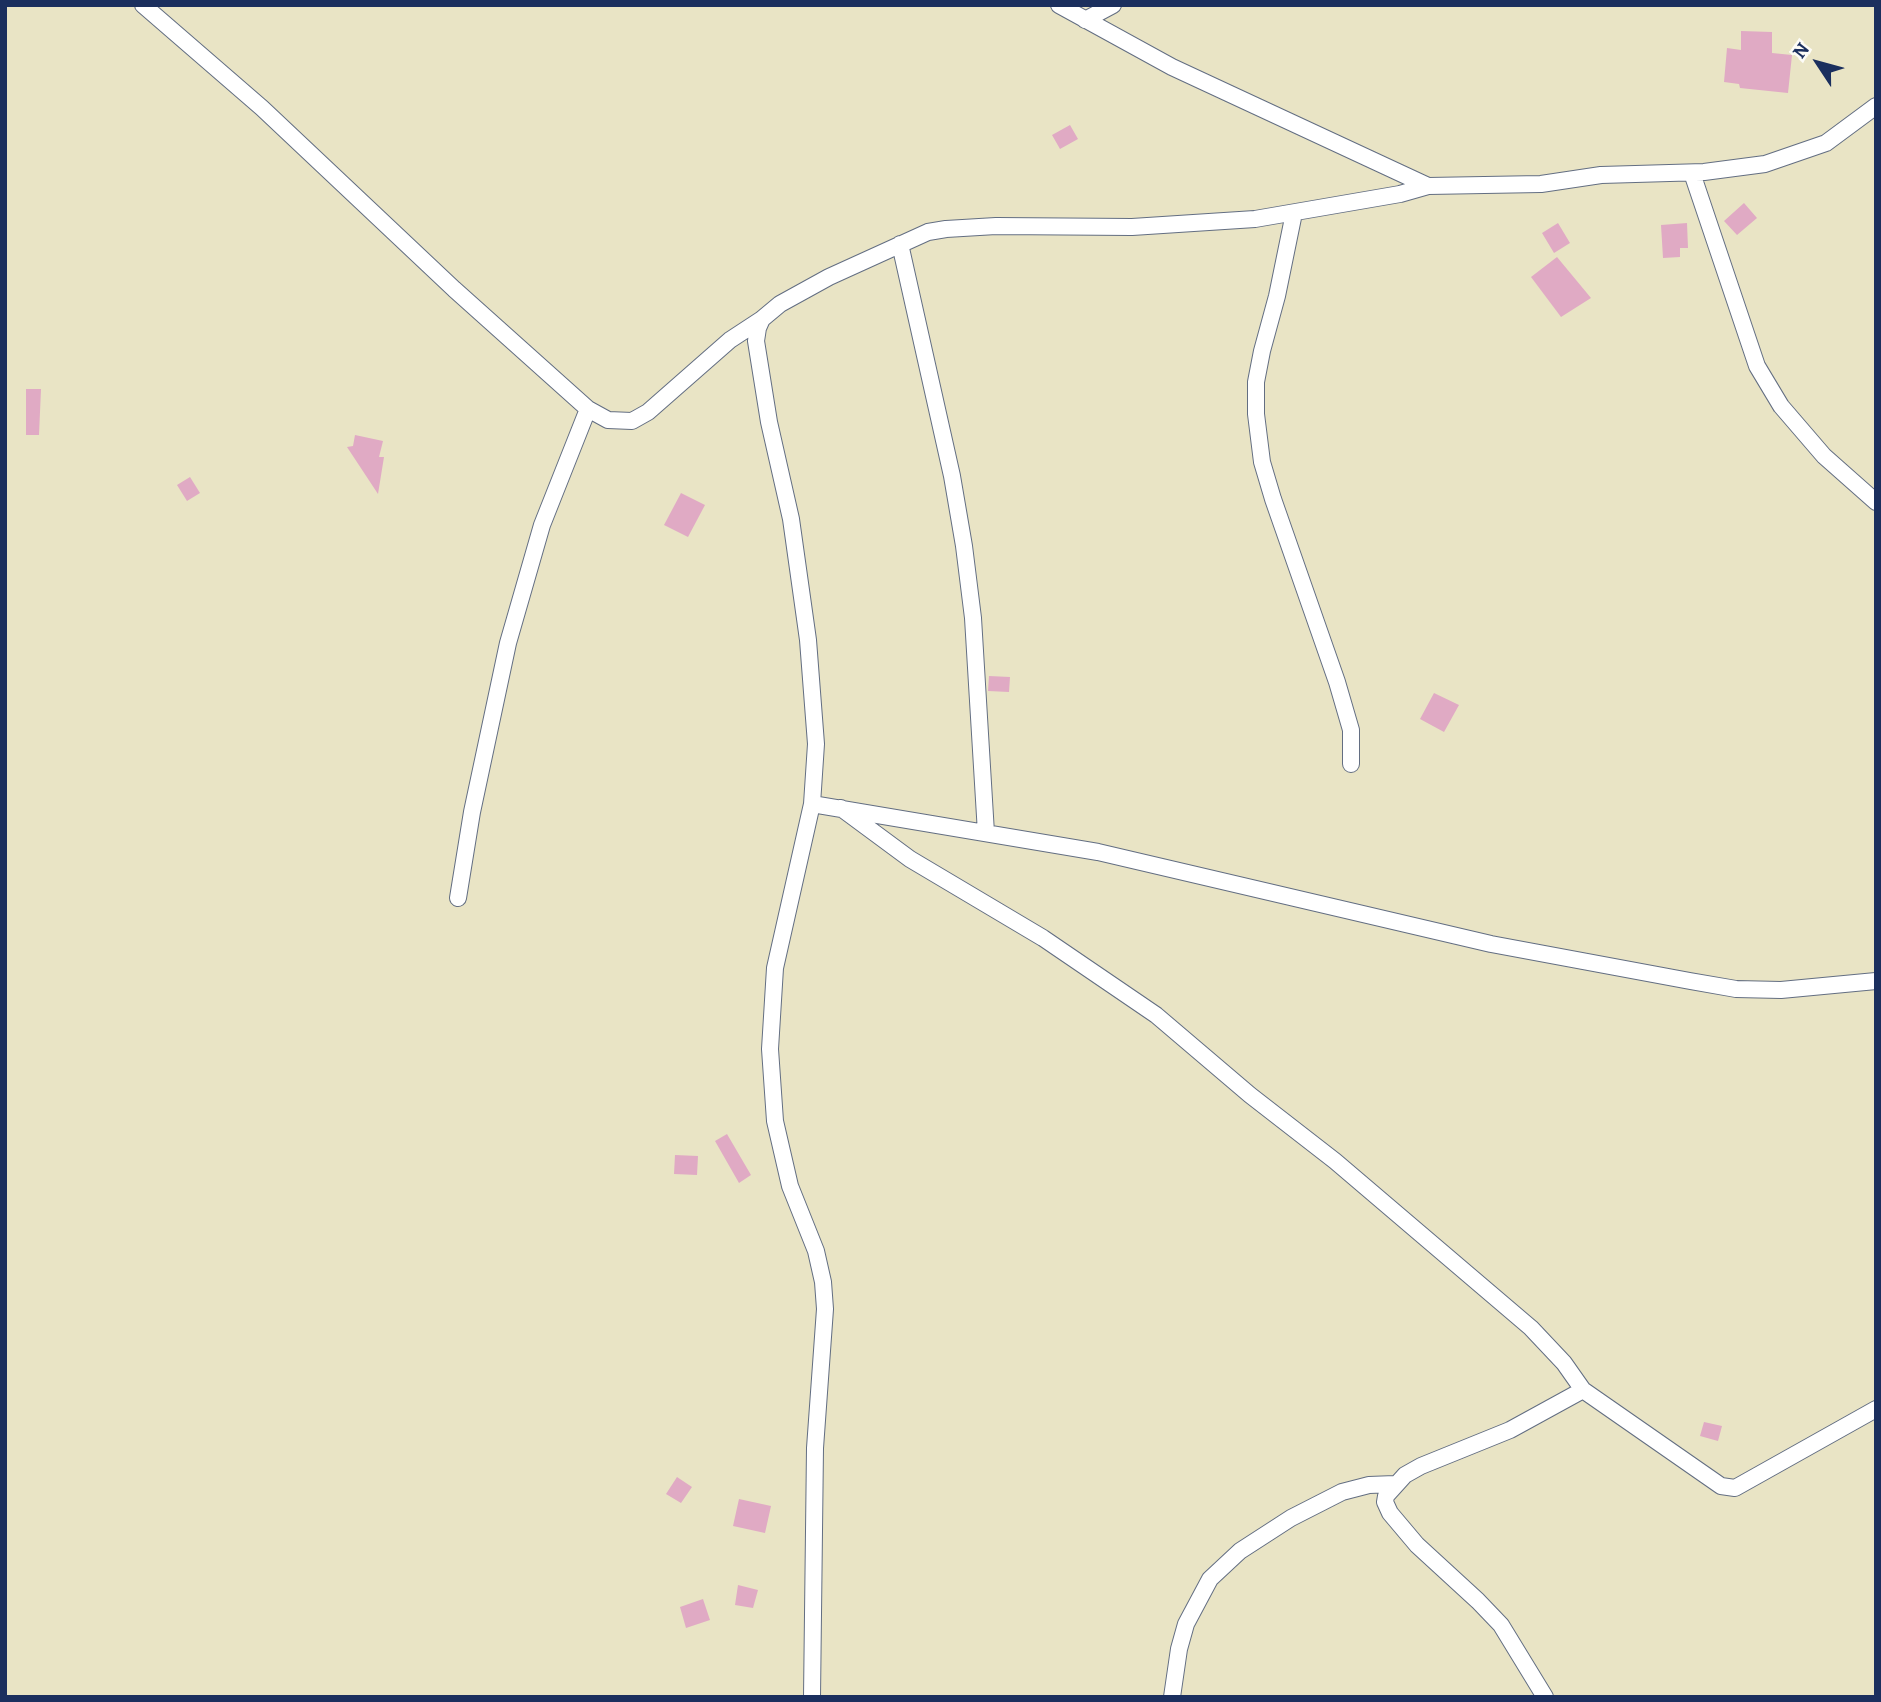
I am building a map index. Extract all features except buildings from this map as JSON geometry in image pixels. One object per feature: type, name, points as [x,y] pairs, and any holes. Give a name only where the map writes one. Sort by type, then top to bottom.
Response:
[{"type":"street","points":[[143,5],[262,108],[454,289],[588,409],[608,420],[632,421],[648,412],[730,340],[780,304],[809,287],[928,232],[996,226],[1132,227],[1255,219],[1401,194],[1428,186],[1541,184],[1601,175],[1692,173],[1765,164],[1826,143],[1874,110]]},
{"type":"street","points":[[1059,5],[1172,67],[1428,186]]},
{"type":"street","points":[[1085,20],[1113,5]]},
{"type":"street","points":[[1692,173],[1758,366],[1781,406],[1824,456],[1876,502]]},
{"type":"street","points":[[1294,213],[1256,382],[1256,414],[1262,462],[1273,499],[1351,730],[1351,764]]},
{"type":"street","points":[[901,244],[952,476],[964,546],[973,618],[986,833]]},
{"type":"street","points":[[762,319],[756,341],[769,422],[791,519],[808,640],[816,744],[812,804],[775,968],[770,1049],[775,1121],[790,1186],[816,1251],[823,1282],[825,1309],[815,1448],[812,1697]]},
{"type":"street","points":[[458,898],[472,813],[508,643],[542,525],[588,409]]},
{"type":"street","points":[[812,804],[1098,852],[1491,944],[1736,989],[1781,990],[1876,981]]},
{"type":"street","points":[[841,808],[910,859],[1065,953],[1156,1014],[1250,1095],[1335,1161],[1531,1328],[1564,1363],[1583,1391],[1721,1486],[1735,1488],[1876,1409]]},
{"type":"street","points":[[1545,1697],[1501,1625],[1417,1545],[1390,1513],[1385,1502],[1395,1484],[1421,1466],[1510,1430],[1583,1391]]},
{"type":"street","points":[[1172,1697],[1186,1624],[1210,1579],[1240,1551],[1291,1518],[1342,1492],[1369,1485],[1395,1484]]}]
